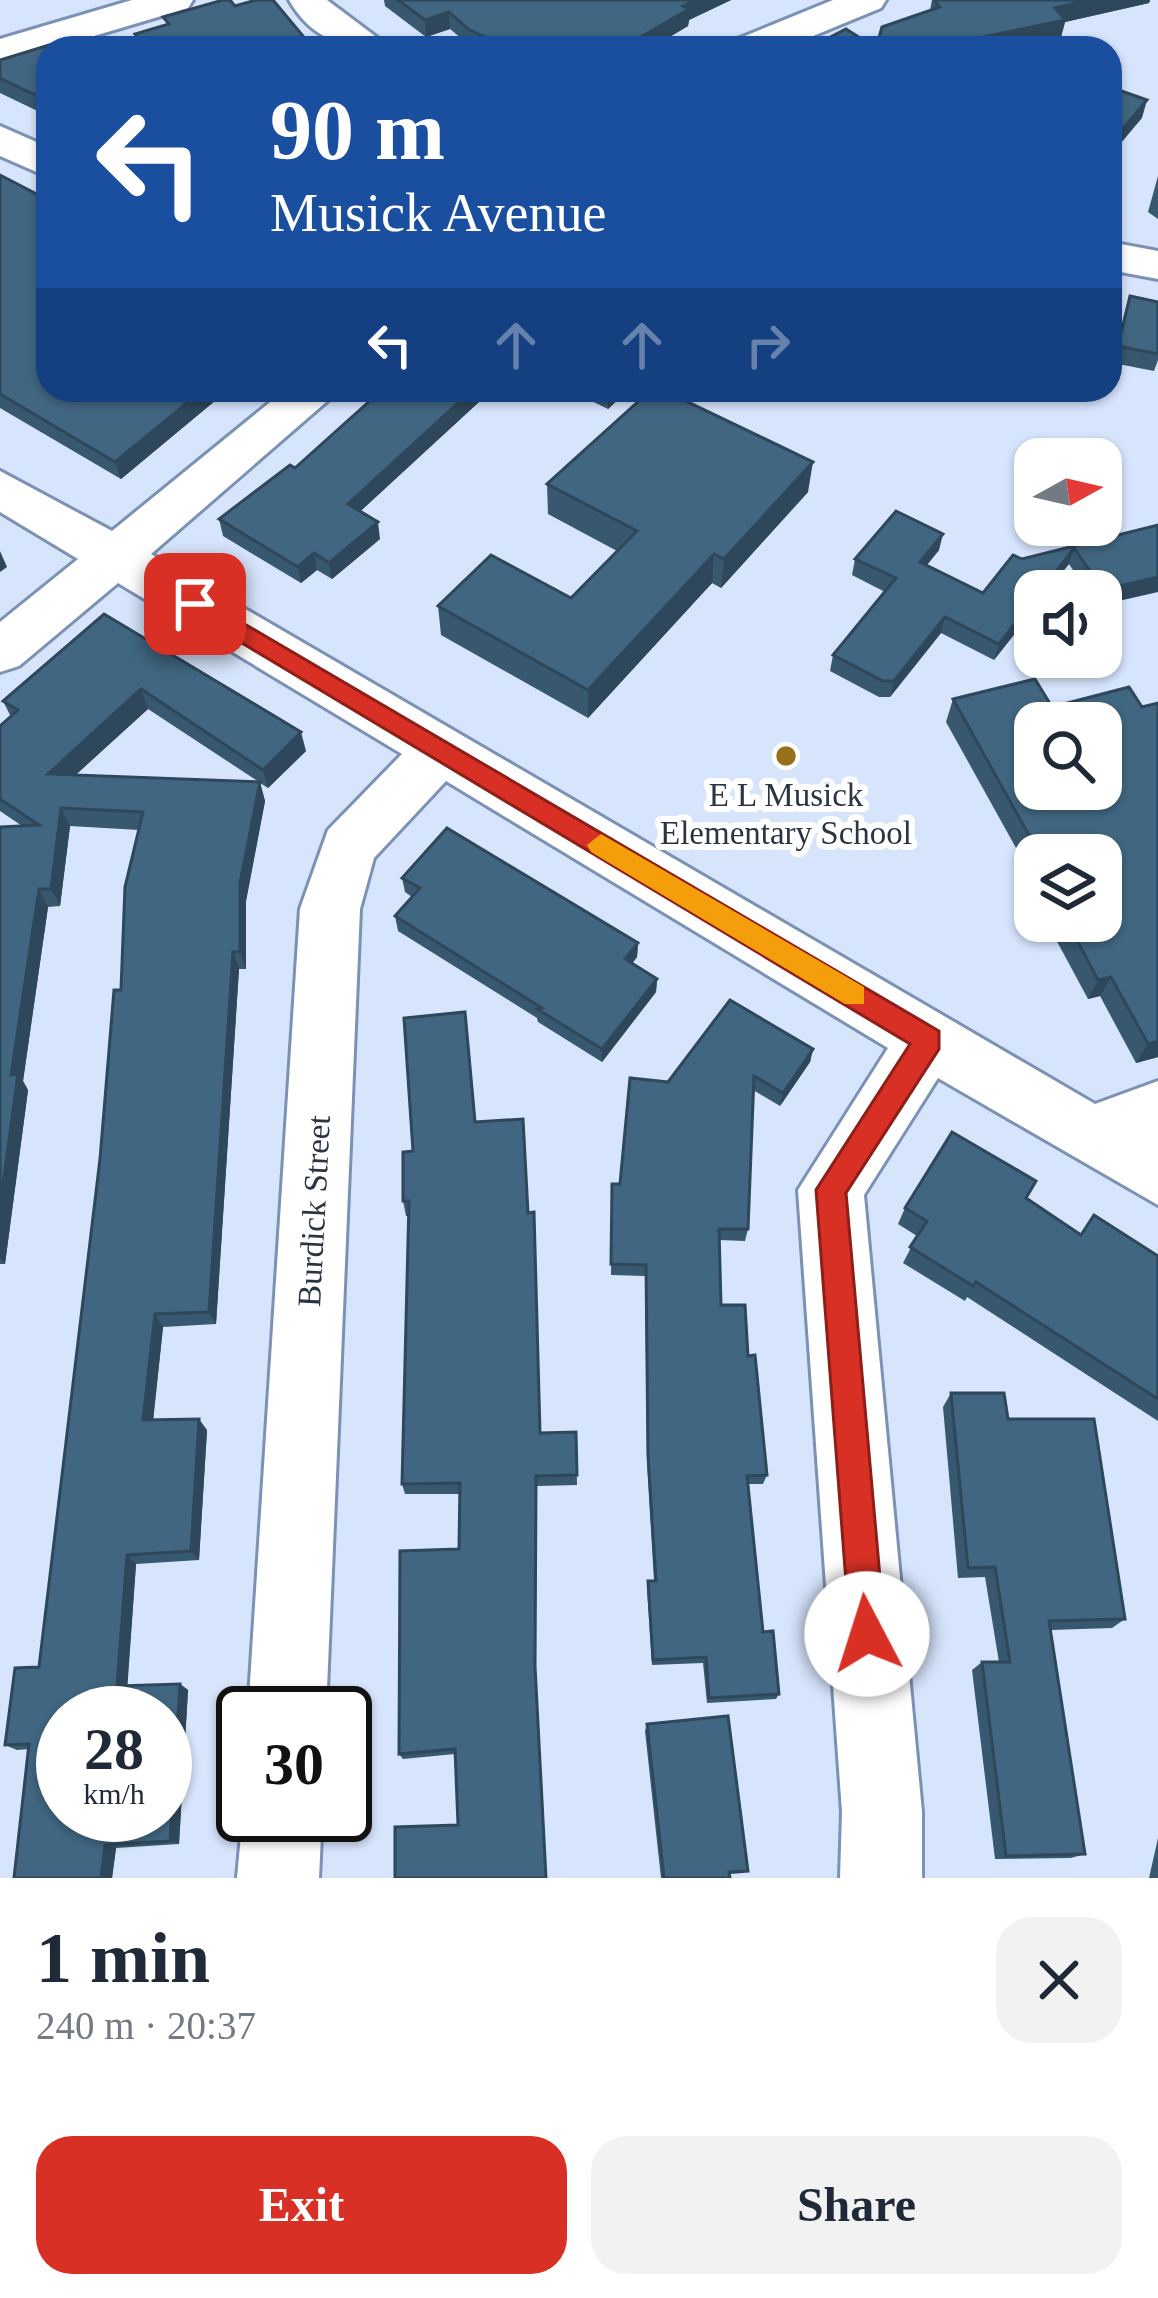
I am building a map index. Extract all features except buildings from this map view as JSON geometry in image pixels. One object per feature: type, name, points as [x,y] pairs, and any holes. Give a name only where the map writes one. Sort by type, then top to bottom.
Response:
[{"type":"street","points":[[54,36],[174,0]]},
{"type":"street","points":[[308,0],[317,15],[351,36]]},
{"type":"street","points":[[778,36],[867,0]]},
{"type":"street","points":[[0,52],[36,41]]},
{"type":"street","points":[[0,140],[36,158]]},
{"type":"street","points":[[1122,258],[1158,265]]},
{"type":"street","points":[[0,652],[301,402]]},
{"type":"street","points":[[0,489],[1158,1175]]},
{"type":"street","name":"Burdick Street","points":[[288,1686],[330,909],[347,847],[441,750]]},
{"type":"street","points":[[881,1878],[882,1812],[831,1190],[928,1040]]},
{"type":"street","points":[[1090,1135],[1158,1110]]},
{"type":"street","points":[[278,1878],[280,1842]]},
{"type":"slow traffic","points":[[601,845],[854,996]]},
{"type":"place","name":"E L Musick Elementary School","points":[[786,756]]},
{"type":"route","points":[[195,604],[928,1040],[831,1190],[867,1634]]}]
